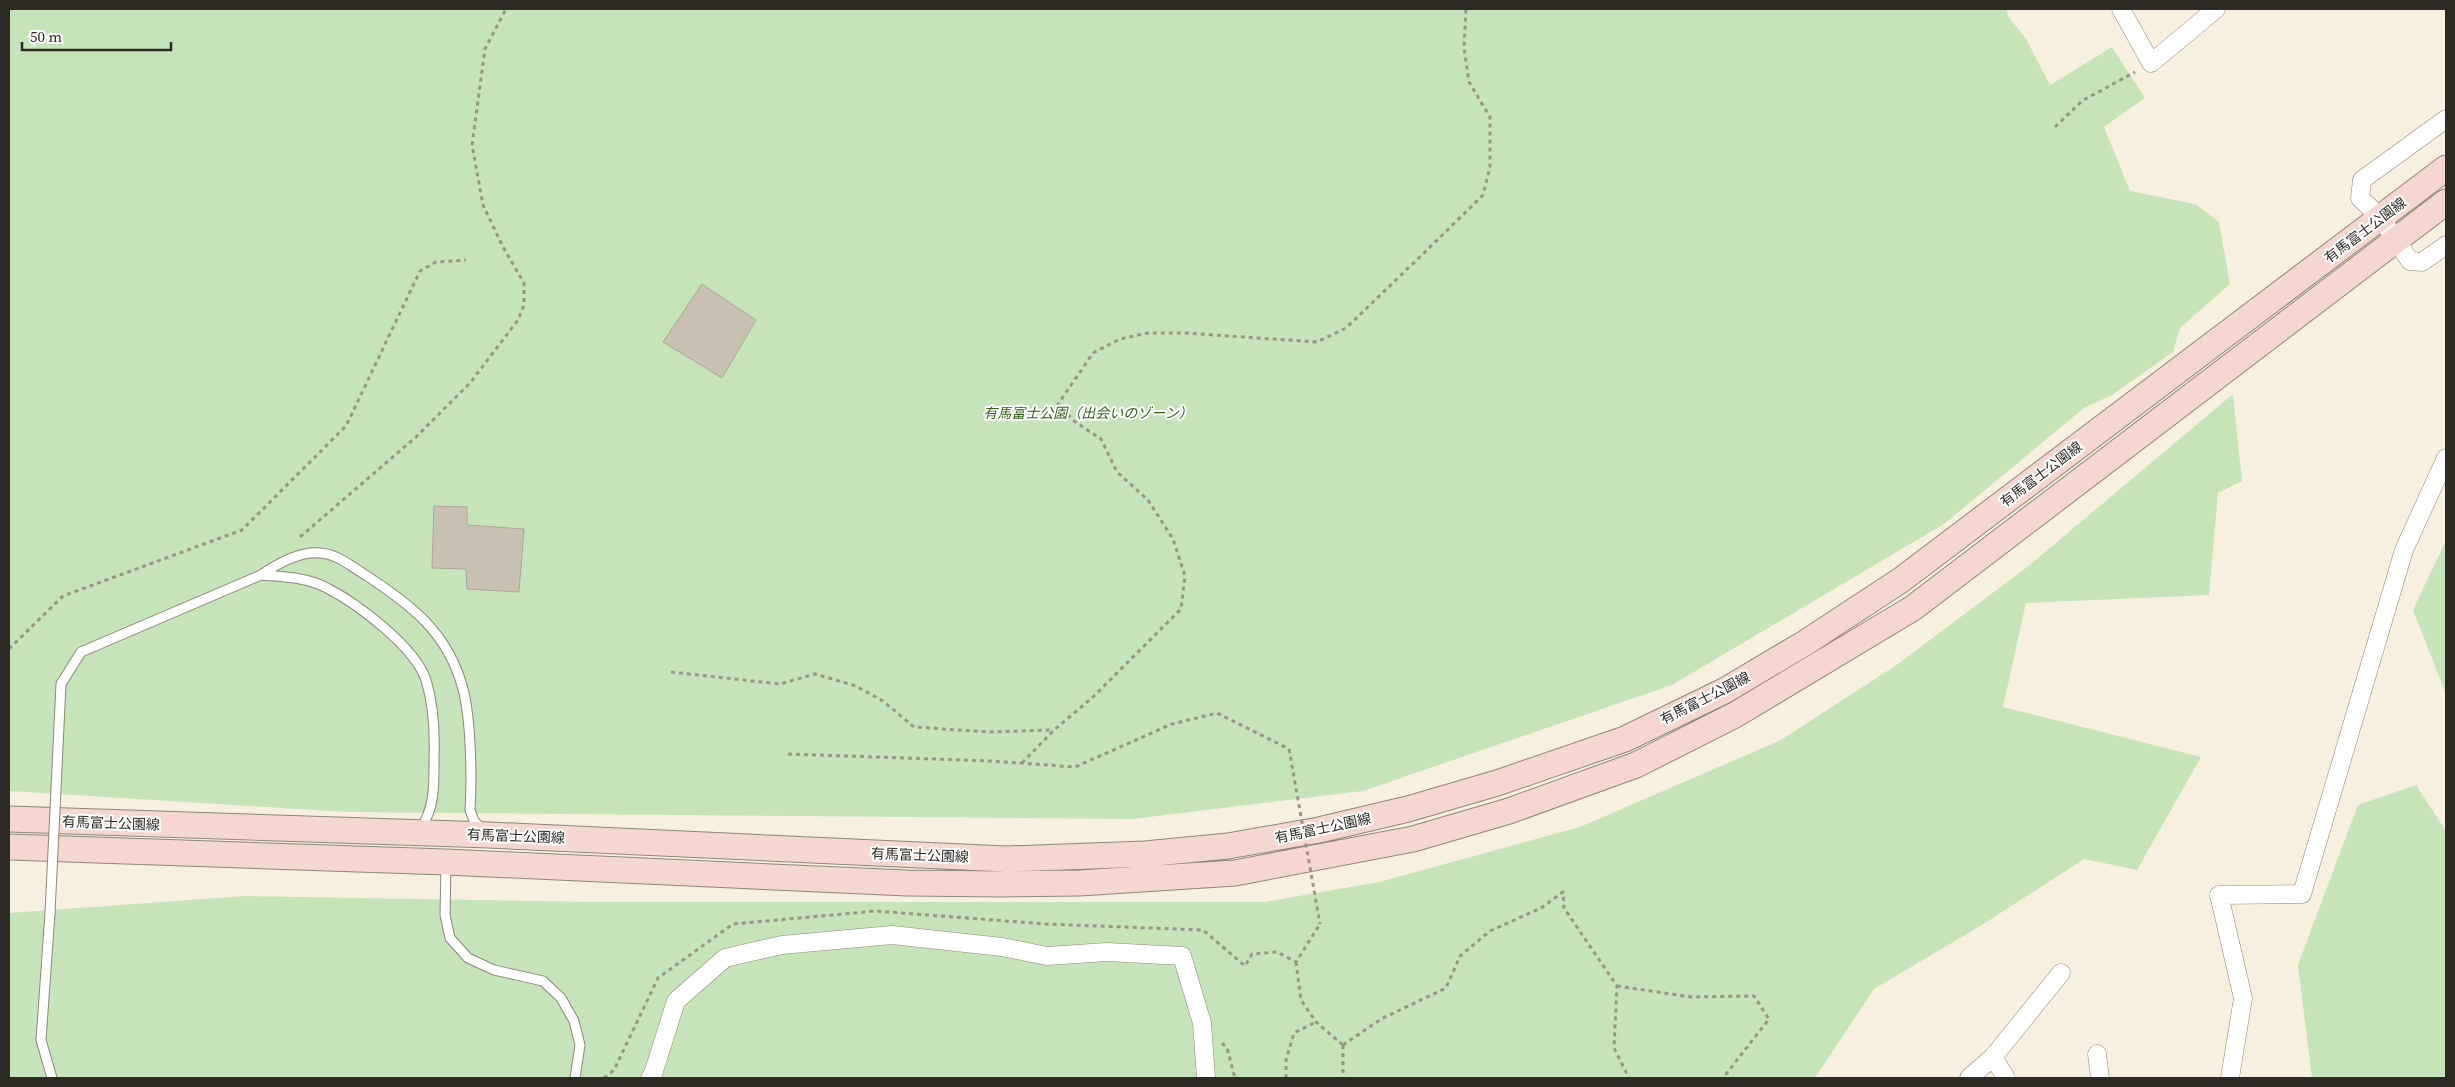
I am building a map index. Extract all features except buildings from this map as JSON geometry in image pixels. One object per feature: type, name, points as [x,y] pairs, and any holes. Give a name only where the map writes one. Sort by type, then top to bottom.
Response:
[{"type":"main road","name":"有馬富士公園線","points":[[9,818],[489,835],[996,858],[1145,854],[1228,846],[1319,830],[1408,809],[1497,783],[1625,738],[1724,691],[1805,643],[1901,580],[2446,168]]},
{"type":"main road","name":"有馬富士公園線","points":[[9,846],[446,862],[907,883],[1080,883],[1234,873],[1413,839],[1509,811],[1636,765],[1735,715],[1913,608],[2446,202]]},
{"type":"street","points":[[2121,9],[2151,63],[2216,9]]},
{"type":"street","points":[[2446,119],[2362,180],[2360,198],[2381,218],[2410,261],[2422,262],[2446,245]]},
{"type":"street","points":[[2230,1078],[2243,998],[2219,895],[2302,894],[2404,550],[2446,458]]},
{"type":"street","points":[[650,1078],[654,1074],[676,1001],[725,958],[782,945],[892,935],[1002,947],[1047,956],[1106,952],[1182,956],[1202,1023],[1206,1078]]},
{"type":"street","points":[[1969,1078],[1993,1057],[2061,973]]},
{"type":"street","points":[[2097,1054],[2100,1078]]},
{"type":"street","points":[[1993,1057],[2006,1078]]},
{"type":"lane","points":[[52,1078],[41,1040],[50,913],[61,684],[81,652],[261,575],[276,564],[302,555],[318,552],[334,555],[405,601],[421,616],[440,640],[463,688],[467,712],[470,810],[474,821],[489,835]]},
{"type":"lane","points":[[261,575],[298,578],[327,588],[388,630],[410,653],[425,678],[433,710],[435,731],[434,797],[427,819],[418,833]]},
{"type":"lane","points":[[446,862],[445,915],[450,938],[468,958],[494,970],[543,981],[560,998],[574,1021],[580,1045],[574,1078]]},
{"type":"path","points":[[300,537],[416,437],[470,383],[518,320],[524,305],[524,283],[483,205],[472,145],[485,49],[506,9]]},
{"type":"path","points":[[1022,763],[1054,730],[1093,697],[1181,609],[1185,576],[1173,539],[1148,500],[1117,472],[1101,439],[1074,421],[1058,404],[1093,353],[1120,340],[1148,332],[1185,332],[1316,342],[1346,328],[1425,252],[1482,195],[1490,167],[1490,116],[1469,82],[1464,48],[1466,9]]},
{"type":"path","points":[[2055,127],[2082,101],[2151,63]]},
{"type":"path","points":[[9,649],[63,596],[242,530],[346,426],[420,270],[436,262],[466,260]]},
{"type":"path","points":[[671,672],[780,684],[815,674],[856,686],[883,701],[914,727],[988,732],[1054,730]]},
{"type":"path","points":[[788,754],[1022,763],[1075,767],[1172,724],[1217,714],[1289,749],[1320,924],[1296,962],[1301,1000],[1316,1022],[1343,1044]]},
{"type":"path","points":[[1343,1044],[1381,1019],[1446,988],[1460,956],[1490,931],[1541,908],[1563,892],[1564,908],[1617,986],[1614,1048],[1629,1078]]},
{"type":"path","points":[[1203,930],[1245,966],[1252,954],[1277,952],[1296,962]]},
{"type":"path","points":[[1617,986],[1691,997],[1754,996],[1769,1019],[1723,1078]]},
{"type":"path","points":[[1286,1078],[1286,1060],[1294,1033],[1316,1022]]},
{"type":"path","points":[[1343,1044],[1343,1078]]},
{"type":"green space","name":"有馬富士公園（出会いのゾーン）","points":[[9,9],[2007,9],[2008,16],[2026,39],[2050,85],[2112,47],[2145,98],[2104,127],[2130,191],[2195,204],[2219,222],[2230,284],[2180,328],[2173,352],[2112,395],[2084,408],[1944,524],[1672,685],[1363,791],[1133,819],[345,812],[9,791]]},
{"type":"green space","points":[[2233,394],[2242,481],[2218,493],[2209,595],[2026,603],[2003,707],[2201,757],[2137,870],[2084,859],[1982,925],[1874,989],[1815,1078],[9,1078],[9,913],[245,896],[589,902],[1265,902],[1379,882],[1580,827],[1781,740],[1898,664],[2026,568]]},
{"type":"green space","points":[[2446,540],[2446,694],[2413,610]]},
{"type":"green space","points":[[2416,785],[2446,831],[2446,1078],[2312,1078],[2298,965],[2358,805]]}]
